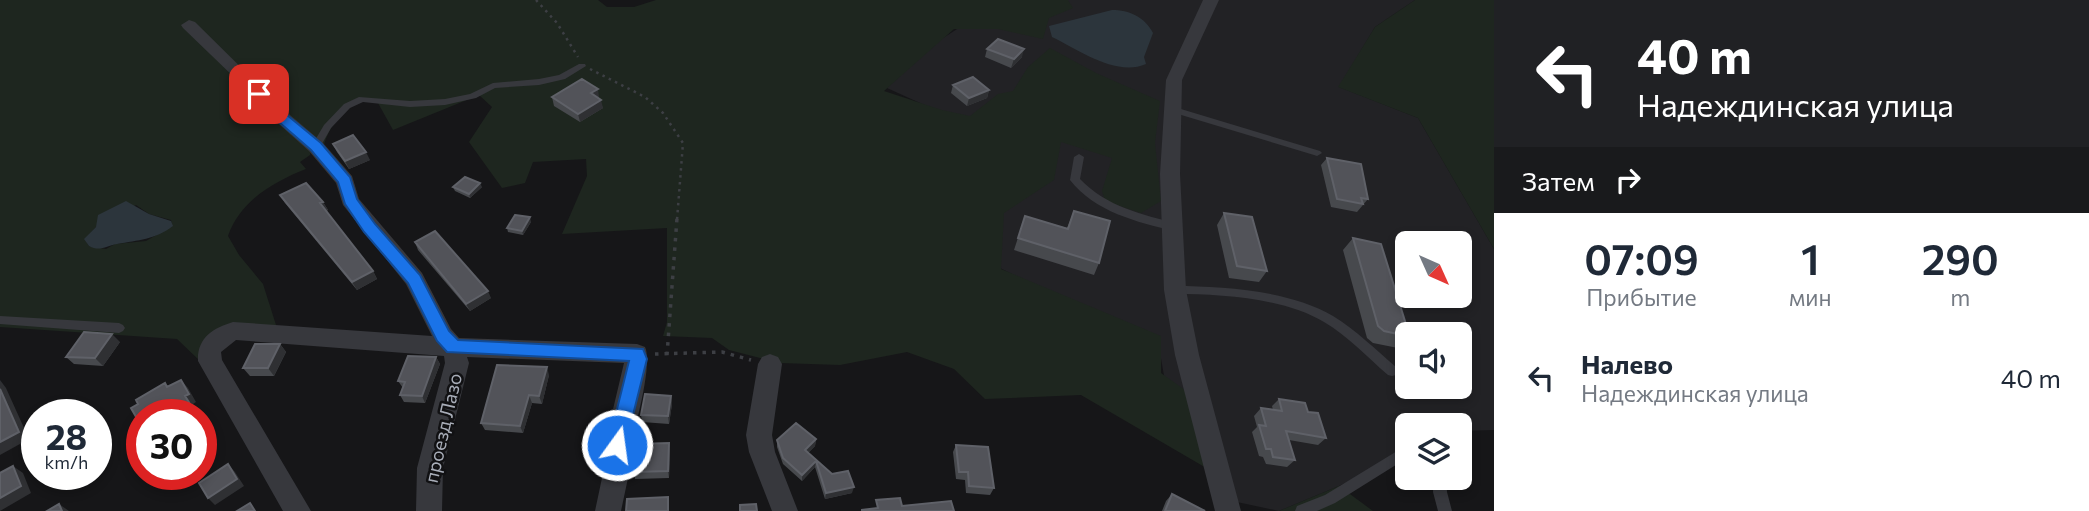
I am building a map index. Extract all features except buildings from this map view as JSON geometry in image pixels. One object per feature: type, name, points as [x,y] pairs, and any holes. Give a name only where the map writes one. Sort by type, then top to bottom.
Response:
[{"type":"street","points":[[1211,0],[1174,80],[1170,174],[1175,290],[1188,355],[1228,511]]},
{"type":"street","name":"проезд Лазо","points":[[190,24],[276,113],[316,147],[345,181],[350,200],[414,279],[443,336],[453,347],[457,363],[430,468],[429,511]]},
{"type":"street","points":[[298,511],[210,361],[209,349],[218,339],[233,331],[453,347],[637,354],[613,464],[615,478],[608,511]]},
{"type":"street","points":[[770,364],[758,435],[785,511]]},
{"type":"lane","points":[[316,147],[327,127],[347,106],[362,99],[410,104],[445,102],[473,96],[494,86],[562,77],[582,66]]},
{"type":"lane","points":[[1171,109],[1317,153]]},
{"type":"lane","points":[[1079,156],[1075,180],[1088,196],[1138,219],[1174,227]]},
{"type":"lane","points":[[1175,290],[1194,290],[1293,305],[1321,315],[1392,371]]},
{"type":"lane","points":[[0,320],[119,328]]},
{"type":"lane","points":[[1302,511],[1330,499],[1395,458]]},
{"type":"lane","points":[[1440,490],[1445,511]]},
{"type":"path","points":[[536,0],[557,23],[582,66],[645,97],[663,113],[682,144],[667,355]]},
{"type":"path","points":[[637,354],[722,352],[770,364]]},
{"type":"shaded area","points":[[0,0],[598,0],[607,7],[634,7],[656,0],[1068,0],[1073,8],[1049,18],[1043,39],[998,29],[954,29],[884,91],[970,116],[998,94],[1013,91],[1028,67],[1050,48],[1096,73],[1160,101],[1155,143],[1161,201],[1141,213],[1105,201],[1102,191],[1112,158],[1061,142],[1054,180],[1004,213],[1001,269],[1161,336],[1161,373],[1192,395],[1208,469],[1081,395],[985,399],[954,369],[907,352],[840,365],[780,363],[729,350],[712,338],[663,336],[667,322],[667,228],[562,234],[587,176],[586,159],[533,162],[525,183],[502,188],[469,142],[492,107],[479,95],[393,130],[378,103],[354,104],[338,119],[324,145],[311,149],[310,155],[300,162],[306,169],[270,187],[249,203],[233,224],[228,236],[239,255],[263,284],[276,325],[230,329],[200,361],[177,339],[0,327]],"holes":[[[136,205],[149,214],[171,220],[172,226],[146,241],[115,244],[106,249],[89,246],[85,239],[96,227]]]},
{"type":"shaded area","points":[[965,0],[1415,0],[1375,27],[1339,87],[1418,118],[1494,249],[1494,430],[1472,431],[1472,413],[1395,413],[1395,460],[1279,511],[1237,502],[1165,381],[1159,347],[988,262],[984,132],[887,88],[929,47],[965,24]]},
{"type":"shaded area","points":[[1415,0],[1494,0],[1494,249],[1418,118],[1338,87],[1375,27]]},
{"type":"shaded area","points":[[1112,10],[1136,16],[1150,27],[1153,33],[1144,57],[1146,64],[1134,67],[1110,65],[1052,37],[1049,26]]},
{"type":"shaded area","points":[[126,201],[149,214],[171,221],[173,226],[146,239],[100,249],[89,246],[84,239],[96,227],[98,215]]},
{"type":"shaded area","points":[[1339,486],[1373,511],[1279,511]]},
{"type":"route","points":[[259,94],[276,113],[316,147],[345,181],[350,200],[414,279],[443,336],[453,347],[637,354],[631,394],[617,445]]}]
